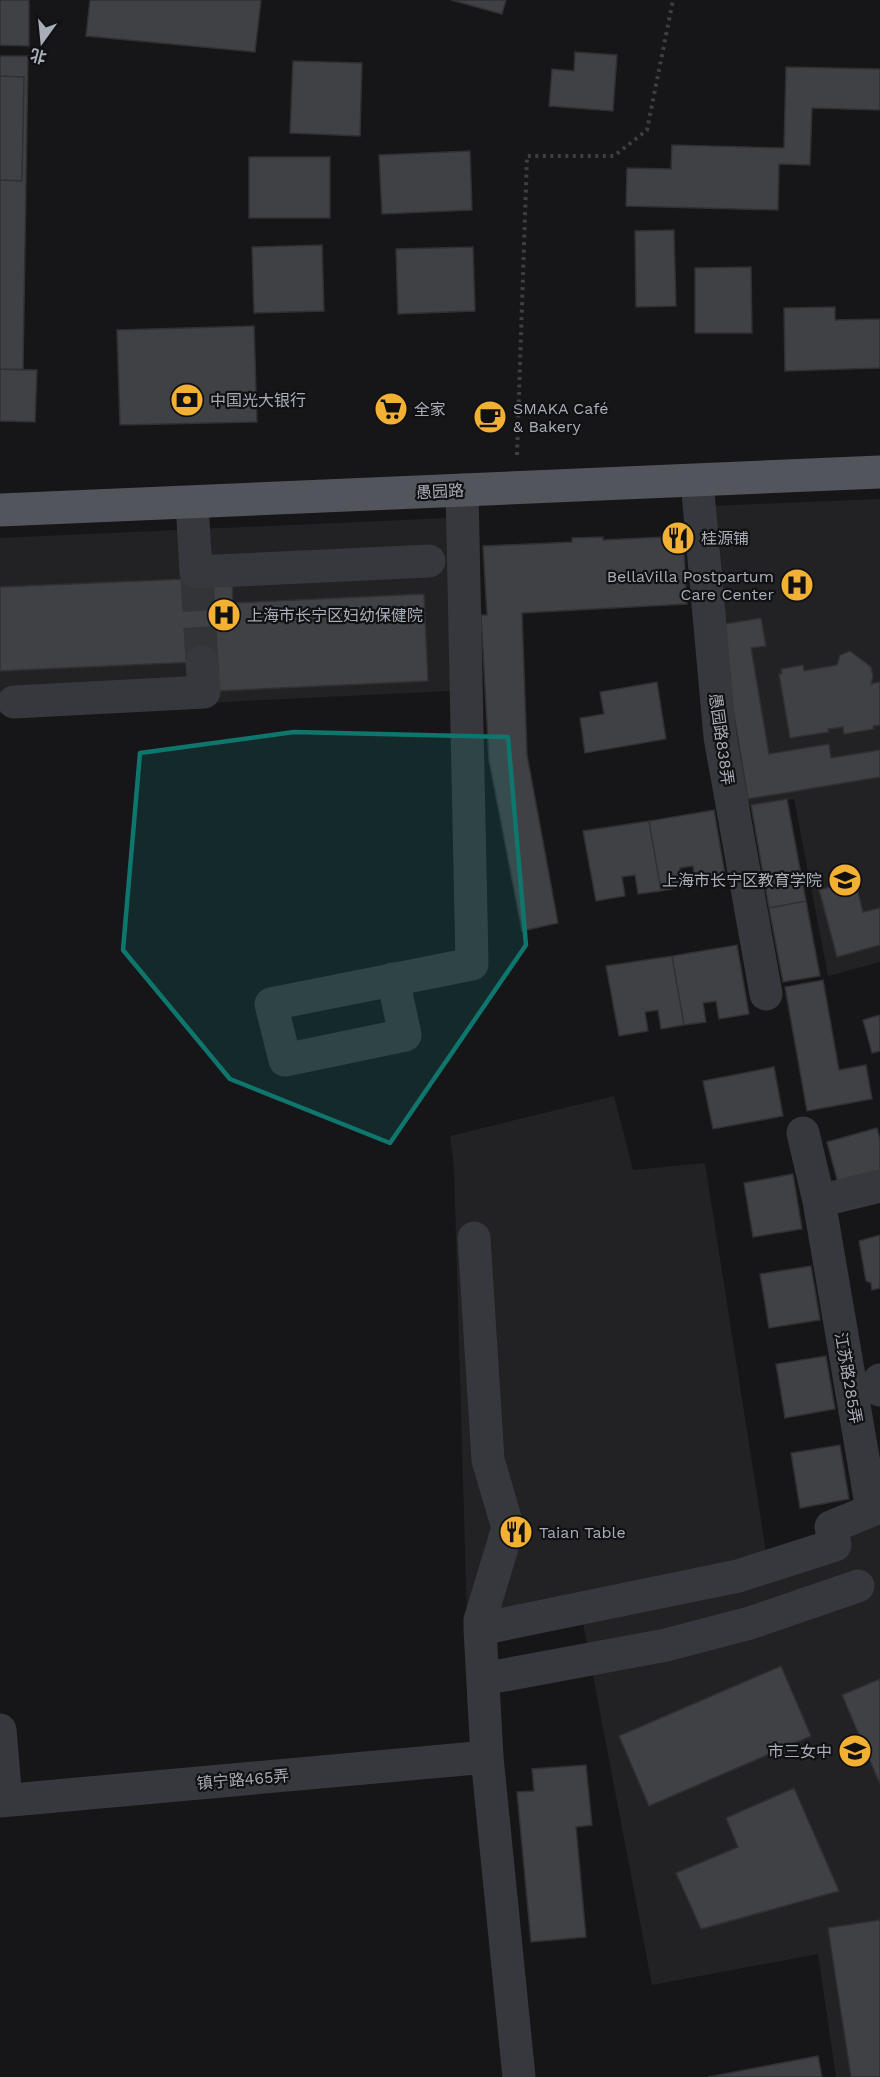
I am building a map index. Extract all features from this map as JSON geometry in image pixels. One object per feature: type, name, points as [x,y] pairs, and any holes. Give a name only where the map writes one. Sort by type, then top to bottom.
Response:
[{"type":"main road","name":"愚园路","points":[[0,510],[880,472]]},
{"type":"lane","name":"愚园路838弄","points":[[697,481],[720,737],[765,994]]},
{"type":"lane","points":[[393,979],[472,964],[462,490]]},
{"type":"lane","points":[[192,502],[196,575],[429,561]]},
{"type":"lane","points":[[14,702],[204,692],[202,662]]},
{"type":"lane","name":"江苏路285弄","points":[[480,1629],[738,1576],[835,1545],[831,1527],[872,1510],[819,1201],[803,1133]]},
{"type":"lane","points":[[819,1201],[880,1186]]},
{"type":"lane","points":[[474,1238],[488,1460],[508,1528],[480,1620],[480,1629],[487,1757],[519,2077]]},
{"type":"lane","points":[[880,1380],[880,1390]]},
{"type":"lane","points":[[483,1679],[666,1645],[750,1623],[858,1586]]},
{"type":"lane","points":[[0,1730],[3,1800]]},
{"type":"lane","name":"镇宁路465弄","points":[[3,1800],[487,1757]]},
{"type":"path","points":[[516,488],[527,156],[614,156],[647,130],[673,0]]},
{"type":"highlighted area","points":[[294,732],[508,737],[526,945],[390,1143],[230,1079],[123,950],[140,753]]},
{"type":"shaded area","name":"BellaVilla Postpartum Care Center","points":[[880,499],[880,962],[828,976],[794,799],[740,807],[708,506]]},
{"type":"shaded area","name":"上海市长宁区妇幼保健院","points":[[447,518],[450,691],[0,713],[0,538]]},
{"type":"shaded area","points":[[614,1096],[633,1170],[705,1163],[767,1558],[467,1621],[454,1168],[450,1136]]},
{"type":"shaded area","points":[[880,1520],[880,2077],[836,2077],[818,1954],[652,1985],[582,1618]]},
{"type":"building","points":[[0,0],[29,0],[29,46],[0,45]]},
{"type":"building","points":[[90,0],[261,0],[255,52],[86,36]]},
{"type":"building","points":[[451,0],[506,0],[502,14]]},
{"type":"building","points":[[575,52],[617,55],[613,111],[549,106],[552,69],[574,71]]},
{"type":"building","points":[[0,56],[28,56],[23,370],[0,369]]},
{"type":"building","points":[[293,61],[362,63],[360,136],[290,133]]},
{"type":"building","points":[[786,67],[880,69],[880,110],[812,108],[810,165],[779,164],[778,210],[626,206],[627,168],[671,169],[672,145],[784,148]]},
{"type":"building","points":[[0,76],[24,77],[22,181],[0,180]]},
{"type":"building","points":[[470,151],[472,210],[382,214],[379,155]]},
{"type":"building","points":[[249,157],[330,157],[330,218],[249,218]]},
{"type":"building","points":[[674,230],[676,306],[636,307],[635,231]]},
{"type":"building","points":[[322,245],[324,311],[254,313],[252,247]]},
{"type":"building","points":[[473,247],[475,311],[398,314],[396,249]]},
{"type":"building","points":[[751,267],[752,333],[695,333],[695,268]]},
{"type":"building","points":[[835,307],[835,320],[880,319],[880,368],[785,371],[784,308]]},
{"type":"building","points":[[254,326],[257,422],[120,425],[117,330]]},
{"type":"building","points":[[0,369],[37,370],[35,422],[0,421]]},
{"type":"building","points":[[683,536],[687,604],[522,613],[527,755],[558,923],[522,931],[489,760],[481,615],[487,615],[483,546],[572,542],[572,538],[603,537],[603,540]]},
{"type":"building","points":[[232,577],[233,603],[424,594],[428,681],[218,691],[217,661],[0,671],[0,587]]},
{"type":"building","points":[[761,618],[766,646],[751,648],[769,754],[829,744],[831,758],[880,750],[880,777],[748,799],[719,625]]},
{"type":"building","points":[[850,651],[871,667],[873,677],[871,684],[880,682],[880,725],[873,726],[874,729],[844,734],[843,727],[828,729],[829,732],[790,738],[779,674],[782,674],[781,669],[803,665],[804,671],[837,665],[840,655]]},
{"type":"building","points":[[657,682],[666,739],[585,753],[580,718],[604,714],[600,692]]},
{"type":"building","points":[[787,799],[806,901],[769,908],[751,805]]},
{"type":"building","points":[[714,810],[726,880],[696,885],[693,866],[680,868],[683,887],[661,891],[649,821]]},
{"type":"building","points":[[649,821],[661,891],[638,894],[635,875],[622,877],[625,896],[596,901],[583,831]]},
{"type":"building","points":[[855,880],[863,912],[880,908],[880,945],[837,957],[819,890]]},
{"type":"building","points":[[806,901],[820,976],[783,982],[769,908]]},
{"type":"building","points":[[737,945],[749,1014],[719,1019],[716,1001],[703,1003],[706,1022],[684,1025],[672,956]]},
{"type":"building","points":[[672,956],[684,1025],[661,1029],[658,1010],[645,1012],[648,1031],[619,1036],[606,966]]},
{"type":"building","points":[[823,980],[839,1070],[866,1065],[872,1099],[807,1111],[785,987]]},
{"type":"building","points":[[880,1015],[880,1051],[872,1053],[863,1020]]},
{"type":"building","points":[[774,1067],[783,1116],[713,1129],[703,1081]]},
{"type":"building","points":[[877,1128],[880,1139],[880,1172],[838,1183],[827,1142]]},
{"type":"building","points":[[793,1174],[802,1229],[753,1237],[744,1183]]},
{"type":"building","points":[[880,1235],[880,1288],[872,1290],[871,1283],[866,1281],[859,1241]]},
{"type":"building","points":[[811,1266],[820,1320],[769,1328],[760,1274]]},
{"type":"building","points":[[826,1356],[835,1409],[785,1418],[776,1364]]},
{"type":"building","points":[[840,1445],[849,1499],[800,1508],[791,1453]]},
{"type":"building","points":[[781,1666],[811,1736],[649,1806],[619,1736]]},
{"type":"building","points":[[880,1679],[880,1784],[842,1695]]},
{"type":"building","points":[[586,1765],[592,1825],[576,1827],[586,1937],[531,1942],[517,1792],[534,1791],[532,1769]]},
{"type":"building","points":[[794,1788],[839,1891],[701,1929],[676,1873],[738,1847],[726,1818]]},
{"type":"building","points":[[880,1920],[880,2077],[851,2077],[828,1928]]},
{"type":"building","points":[[818,2056],[822,2077],[708,2077]]},
{"type":"tunnel","points":[[197,578],[202,662]]},
{"type":"place","name":"中国光大银行","points":[[187,400]]},
{"type":"place","name":"全家","points":[[391,409]]},
{"type":"place","name":"SMAKA Café & Bakery","points":[[490,417]]},
{"type":"place","name":"桂源铺","points":[[678,538]]},
{"type":"place","name":"BellaVilla Postpartum Care Center","points":[[797,585]]},
{"type":"place","name":"上海市长宁区妇幼保健院","points":[[224,615]]},
{"type":"place","name":"上海市长宁区教育学院","points":[[845,880]]},
{"type":"place","name":"Taian Table","points":[[516,1532]]},
{"type":"place","name":"市三女中","points":[[855,1751]]}]
